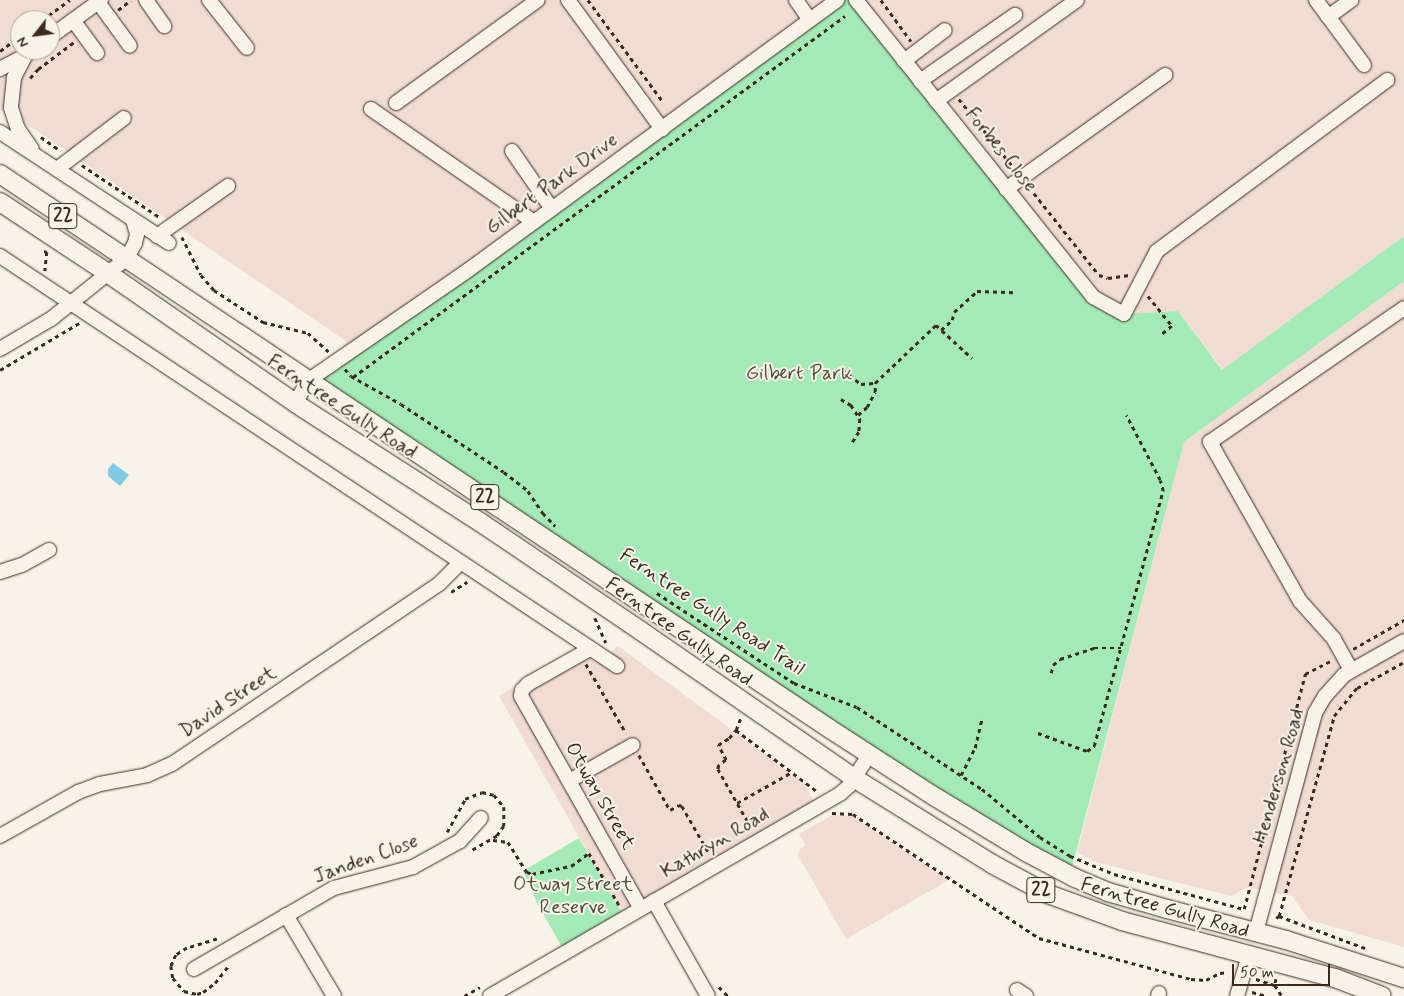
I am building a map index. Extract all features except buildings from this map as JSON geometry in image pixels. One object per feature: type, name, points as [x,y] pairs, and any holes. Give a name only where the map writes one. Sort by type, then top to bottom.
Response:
[{"type":"main road","name":"Ferntree Gully Road","points":[[0,174],[869,754],[1003,838],[1075,878],[1129,898],[1256,932],[1345,958],[1404,978]]},
{"type":"main road","name":"Ferntree Gully Road","points":[[0,202],[109,274],[295,403],[480,522],[854,778],[946,837],[1048,894],[1135,926],[1335,978],[1382,996]]},
{"type":"main road","points":[[647,635],[660,614]]},
{"type":"main road","points":[[1249,955],[1256,932]]},
{"type":"street","points":[[146,0],[164,26]]},
{"type":"street","points":[[209,0],[247,48]]},
{"type":"street","points":[[396,103],[538,0]]},
{"type":"street","points":[[568,0],[662,129]]},
{"type":"street","points":[[796,0],[810,20]]},
{"type":"street","name":"Gilbert Park Drive","points":[[295,403],[309,380],[534,222],[837,0]]},
{"type":"street","name":"Forbes Close","points":[[856,0],[1093,297],[1124,314],[1157,251],[1387,80]]},
{"type":"street","points":[[936,101],[1077,0]]},
{"type":"street","points":[[1316,0],[1364,65]]},
{"type":"street","points":[[1328,17],[1351,0]]},
{"type":"street","points":[[60,30],[100,1],[130,46]]},
{"type":"street","points":[[920,81],[1015,15]]},
{"type":"street","points":[[73,20],[97,53]]},
{"type":"street","points":[[904,61],[945,30]]},
{"type":"street","points":[[0,69],[16,60]]},
{"type":"street","points":[[25,60],[14,78],[11,108],[18,129],[35,154]]},
{"type":"street","points":[[1006,189],[1165,75]]},
{"type":"street","points":[[371,109],[534,222]]},
{"type":"street","points":[[57,169],[124,118]]},
{"type":"street","points":[[0,132],[163,240],[228,186]]},
{"type":"street","points":[[512,151],[552,209]]},
{"type":"street","points":[[0,349],[51,319],[109,274],[126,258],[135,243],[137,234],[133,220]]},
{"type":"street","points":[[0,256],[460,563],[586,654],[617,666]]},
{"type":"street","points":[[1351,670],[1334,639],[1300,601],[1210,442],[1404,308]]},
{"type":"street","points":[[0,572],[22,565],[49,550]]},
{"type":"street","name":"David Street","points":[[0,836],[78,792],[100,784],[142,777],[172,764],[439,584],[460,563]]},
{"type":"street","name":"Henderson Road","points":[[1256,932],[1315,713],[1333,686],[1351,670],[1404,641]]},
{"type":"street","name":"Otway Street","points":[[586,654],[525,686],[521,693],[523,703],[641,909]]},
{"type":"street","points":[[576,777],[633,745]]},
{"type":"street","name":"Kathryn Road","points":[[490,996],[836,796],[849,786],[869,754]]},
{"type":"street","name":"Janden Close","points":[[194,969],[341,885],[395,874],[413,867],[460,841],[481,818]]},
{"type":"street","points":[[654,901],[708,996]]},
{"type":"street","points":[[286,915],[334,996]]},
{"type":"street","points":[[1236,996],[1249,955]]},
{"type":"path","points":[[56,10],[70,0]]},
{"type":"path","points":[[109,17],[131,0]]},
{"type":"path","points":[[588,0],[664,104]]},
{"type":"path","points":[[352,376],[845,16]]},
{"type":"path","points":[[26,85],[38,69],[84,35]]},
{"type":"path","points":[[42,249],[47,252],[43,285]]},
{"type":"path","points":[[941,330],[952,320],[954,312],[977,291],[1014,292]]},
{"type":"path","points":[[0,370],[80,323]]},
{"type":"path","points":[[843,370],[861,384],[875,383],[936,325],[972,358]]},
{"type":"path","points":[[348,373],[400,404],[504,472],[528,491],[547,518],[560,530]]},
{"type":"path","points":[[858,415],[867,408],[875,392],[875,383]]},
{"type":"path","points":[[841,399],[851,405],[858,415],[859,432],[852,443]]},
{"type":"path","points":[[1038,733],[1087,751],[1093,748],[1121,648],[1163,491],[1160,480],[1126,415]]},
{"type":"path","name":"Ferntree Gully Road Trail","points":[[652,590],[794,683],[857,707],[982,788],[1040,837],[1081,861],[1114,874],[1244,909]]},
{"type":"path","points":[[595,618],[605,637],[606,646]]},
{"type":"path","points":[[1051,673],[1053,665],[1060,659],[1094,648],[1121,648]]},
{"type":"path","points":[[586,654],[633,745],[670,810],[679,805],[682,806],[709,853]]},
{"type":"path","points":[[1368,949],[1278,917],[1334,716],[1357,688],[1404,662]]},
{"type":"path","points":[[743,711],[736,730],[728,739],[718,745],[727,761],[719,764],[718,769],[748,822],[759,826]]},
{"type":"path","points":[[960,775],[975,748],[982,717]]},
{"type":"path","points":[[736,730],[818,792]]},
{"type":"path","points":[[738,803],[792,772]]},
{"type":"path","points":[[810,797],[825,788]]},
{"type":"path","points":[[831,813],[853,814],[1038,938],[1191,980],[1206,980],[1220,973],[1228,972]]},
{"type":"path","points":[[492,840],[508,842],[527,872],[532,874],[571,866],[589,853],[619,905]]},
{"type":"path","points":[[1276,979],[1275,985],[1281,996],[1276,996]]},
{"type":"path","points":[[1256,980],[1275,985]]},
{"type":"path","points":[[1248,996],[1252,992],[1267,996]]},
{"type":"shaded area","points":[[0,0],[837,0],[356,348],[37,131],[0,110]]},
{"type":"shaded area","points":[[856,0],[1404,0],[1404,236],[1223,370],[1178,311],[1124,314],[1093,297]]},
{"type":"shaded area","points":[[1404,281],[1404,947],[1309,920],[1292,896],[1248,887],[1231,896],[1096,862],[1077,852],[1184,442]]},
{"type":"shaded area","points":[[618,646],[804,783],[817,807],[625,918],[499,696],[576,650],[598,664]]},
{"type":"shaded area","points":[[832,815],[852,816],[949,880],[846,939],[798,855],[800,849],[806,845],[799,834]]},
{"type":"green space","name":"Gilbert Park","points":[[837,0],[856,0],[1093,297],[1124,314],[1178,311],[1222,370],[1404,236],[1404,281],[1184,442],[1070,875],[309,380]]},
{"type":"green space","name":"Otway Street Reserve","points":[[579,838],[621,912],[562,947],[537,903],[523,871]]},
{"type":"water","points":[[113,463],[129,475],[120,486],[108,476],[108,469]]}]
